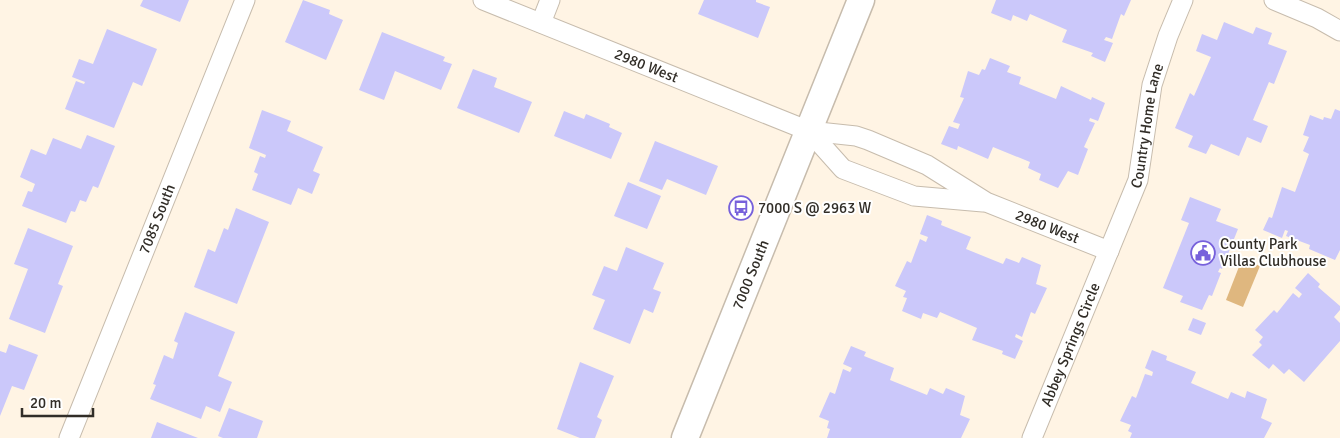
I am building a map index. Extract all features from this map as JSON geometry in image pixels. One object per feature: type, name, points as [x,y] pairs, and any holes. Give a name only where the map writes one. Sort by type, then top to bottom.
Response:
[{"type":"main road","name":"7000 South","points":[[685,438],[861,0]]},
{"type":"street","name":"7085 South","points":[[69,438],[245,0]]},
{"type":"street","name":"2980 West","points":[[484,0],[809,131],[856,136],[868,140],[927,165],[986,202],[1108,251]]},
{"type":"street","points":[[541,23],[550,0]]},
{"type":"street","name":"Country Home Lane","points":[[1108,251],[1138,180],[1152,85],[1168,36],[1183,0]]},
{"type":"street","points":[[1274,0],[1317,18],[1340,31]]},
{"type":"street","name":"2980 West","points":[[809,131],[843,169],[914,196],[986,202]]},
{"type":"street","name":"Abbey Springs Circle","points":[[1032,438],[1108,251]]},
{"type":"shaded area","points":[[1242,259],[1260,266],[1243,307],[1226,300]]},
{"type":"building","points":[[143,0],[189,0],[180,22],[140,6]]},
{"type":"building","points":[[303,0],[330,10],[329,14],[343,20],[326,60],[285,42]]},
{"type":"building","points":[[704,0],[756,0],[756,2],[770,7],[758,38],[698,14]]},
{"type":"building","points":[[996,0],[1131,0],[1124,16],[1121,14],[1112,39],[1106,37],[1104,40],[1113,43],[1105,62],[1091,56],[1093,53],[1062,42],[1067,30],[1030,14],[1027,21],[1013,15],[1011,21],[991,13]]},
{"type":"building","points":[[1224,22],[1253,34],[1256,27],[1272,33],[1268,44],[1287,51],[1274,84],[1269,82],[1253,120],[1268,126],[1261,143],[1247,137],[1239,156],[1211,144],[1206,154],[1188,147],[1193,136],[1175,128],[1190,93],[1194,96],[1211,57],[1196,51],[1202,34],[1217,40]]},
{"type":"building","points":[[107,29],[157,49],[142,86],[133,82],[114,128],[65,109],[76,81],[84,84],[85,82],[72,77],[79,59],[93,64]]},
{"type":"building","points":[[382,32],[445,57],[443,61],[452,64],[441,90],[395,71],[384,100],[359,90]]},
{"type":"building","points":[[990,58],[1010,66],[1007,72],[1021,77],[1019,84],[1056,99],[1061,86],[1091,100],[1092,97],[1105,103],[1098,121],[1090,118],[1089,121],[1095,123],[1084,147],[1088,149],[1078,175],[1068,171],[1058,188],[1039,180],[1041,174],[1028,168],[1030,162],[993,147],[988,159],[958,146],[957,150],[941,144],[949,126],[958,129],[960,124],[953,122],[964,98],[960,97],[968,71],[979,75],[982,69],[985,70]]},
{"type":"building","points":[[473,69],[497,78],[494,87],[532,102],[519,133],[457,108]]},
{"type":"building","points":[[1335,109],[1340,111],[1340,250],[1335,260],[1309,249],[1310,245],[1286,236],[1288,231],[1285,230],[1282,238],[1263,230],[1269,217],[1272,218],[1282,187],[1295,192],[1309,154],[1303,151],[1309,137],[1303,135],[1310,115],[1323,120],[1324,117],[1331,119]]},
{"type":"building","points":[[262,110],[291,121],[287,131],[323,147],[313,171],[320,174],[312,194],[298,188],[291,205],[252,190],[258,174],[254,172],[260,156],[265,158],[266,155],[249,148]]},
{"type":"building","points":[[564,111],[584,119],[586,114],[610,124],[609,127],[622,133],[611,159],[554,136]]},
{"type":"building","points":[[87,135],[115,146],[98,188],[93,186],[86,202],[80,200],[75,212],[71,211],[66,223],[22,206],[28,191],[32,192],[35,184],[20,177],[31,149],[46,155],[53,138],[81,149]]},
{"type":"building","points":[[655,141],[718,166],[706,195],[667,179],[662,190],[639,181]]},
{"type":"building","points":[[628,182],[661,196],[647,229],[614,216]]},
{"type":"building","name":"County Park Villas Clubhouse","points":[[1190,197],[1221,209],[1216,221],[1238,229],[1222,269],[1220,268],[1218,272],[1221,273],[1212,296],[1209,295],[1202,310],[1180,302],[1183,296],[1163,288],[1189,223],[1181,220]]},
{"type":"building","points":[[236,208],[269,222],[237,304],[194,287],[208,249],[215,252],[224,228],[228,230]]},
{"type":"building","points":[[927,215],[942,221],[941,225],[971,237],[966,249],[1003,264],[1006,258],[1019,263],[1022,257],[1041,265],[1036,284],[1047,288],[1035,314],[1031,312],[1022,337],[1016,334],[1015,337],[1023,341],[1015,359],[1002,354],[1003,351],[972,340],[977,328],[940,312],[937,318],[923,313],[921,319],[902,311],[907,298],[903,297],[906,291],[895,286],[907,261],[911,263],[920,239],[926,242],[928,237],[920,234]]},
{"type":"building","points":[[28,228],[73,246],[58,284],[63,286],[45,333],[9,319],[28,269],[14,264]]},
{"type":"building","points":[[626,247],[664,263],[653,289],[661,292],[653,313],[644,309],[630,344],[593,329],[605,300],[592,295],[604,266],[617,271]]},
{"type":"building","points":[[1308,273],[1320,284],[1318,287],[1340,306],[1340,310],[1334,317],[1340,323],[1340,341],[1304,382],[1289,369],[1284,374],[1273,364],[1269,369],[1252,355],[1262,345],[1259,342],[1263,337],[1255,330],[1274,310],[1277,313],[1293,293],[1299,298],[1302,294],[1295,288]]},
{"type":"building","points":[[185,312],[235,332],[218,376],[232,382],[220,412],[206,406],[201,419],[150,399],[156,385],[153,384],[164,355],[173,359],[178,343],[174,341]]},
{"type":"building","points":[[1193,318],[1206,323],[1201,335],[1188,330]]},
{"type":"building","points":[[9,344],[38,355],[24,390],[12,386],[0,416],[0,351],[6,353]]},
{"type":"building","points":[[851,346],[866,352],[864,356],[894,368],[890,380],[927,395],[930,388],[943,394],[946,388],[965,396],[960,415],[970,419],[961,438],[827,438],[830,429],[827,428],[829,421],[819,417],[830,392],[835,394],[843,369],[850,372],[852,368],[843,364]]},
{"type":"building","points":[[1152,350],[1167,356],[1166,360],[1196,372],[1191,383],[1228,399],[1231,392],[1245,398],[1247,391],[1267,399],[1261,418],[1272,423],[1264,438],[1130,438],[1132,433],[1128,431],[1131,425],[1120,421],[1132,396],[1136,398],[1145,374],[1152,376],[1153,372],[1145,368]]},
{"type":"building","points":[[580,362],[614,376],[597,417],[602,420],[595,438],[580,438],[557,429]]},
{"type":"building","points":[[229,408],[263,421],[257,438],[223,438],[218,436]]},
{"type":"building","points":[[157,422],[198,438],[151,438]]},
{"type":"place","name":"7000 S @ 2963 W","points":[[741,208]]},
{"type":"place","name":"County Park Villas Clubhouse","points":[[1203,253]]}]
